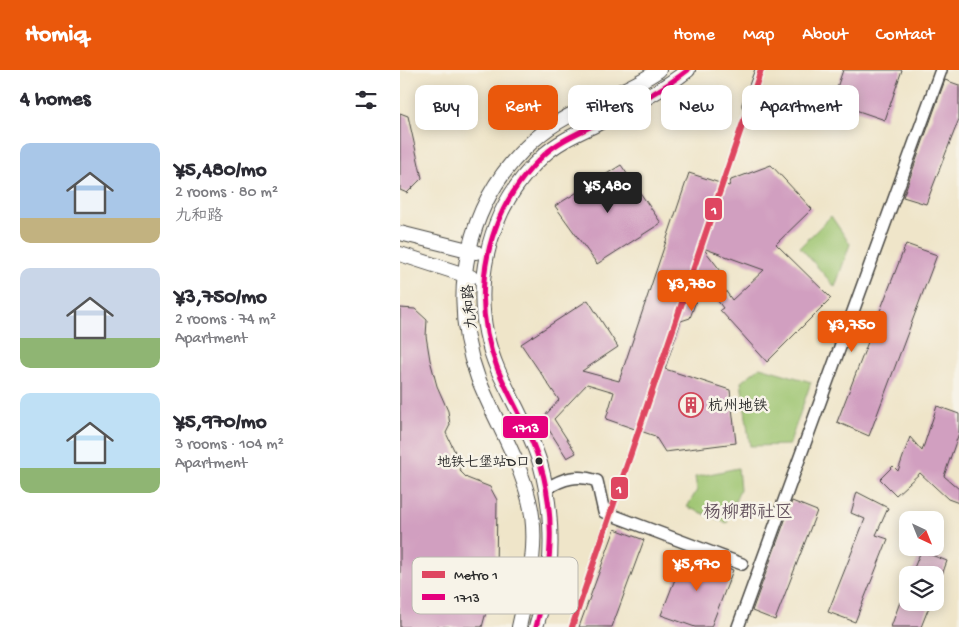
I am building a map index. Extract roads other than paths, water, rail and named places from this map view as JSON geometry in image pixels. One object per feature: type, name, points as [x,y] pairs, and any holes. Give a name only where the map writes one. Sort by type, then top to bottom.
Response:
[{"type":"street","name":"九和路","points":[[532,557],[534,530],[530,500],[478,378],[464,324],[463,275],[468,250],[481,213],[496,186],[515,158],[534,140],[553,124],[644,81],[658,70]]},
{"type":"street","name":"九和路","points":[[549,557],[546,489],[529,433],[498,369],[489,345],[482,280],[487,255],[502,212],[515,188],[545,154],[561,142],[652,95],[688,70]]},
{"type":"street","points":[[754,85],[760,70]]},
{"type":"street","points":[[738,627],[941,70]]},
{"type":"street","points":[[400,233],[487,255]]},
{"type":"street","points":[[400,254],[482,280]]},
{"type":"street","points":[[546,489],[556,482],[582,476],[597,481],[604,512],[742,564]]},
{"type":"street","name":"九和路","points":[[518,627],[521,614]]},
{"type":"street","name":"九和路","points":[[536,627],[540,614]]},
{"type":"metro line","name":"1","points":[[578,609],[761,70]]},
{"type":"metro line","name":"1","points":[[572,627],[576,614]]},
{"type":"place","name":"杭州地铁","points":[[691,405]]},
{"type":"place","name":"地铁七堡站D口","points":[[539,461]]},
{"type":"district","name":"杨柳郡社区","points":[[748,511]]}]
